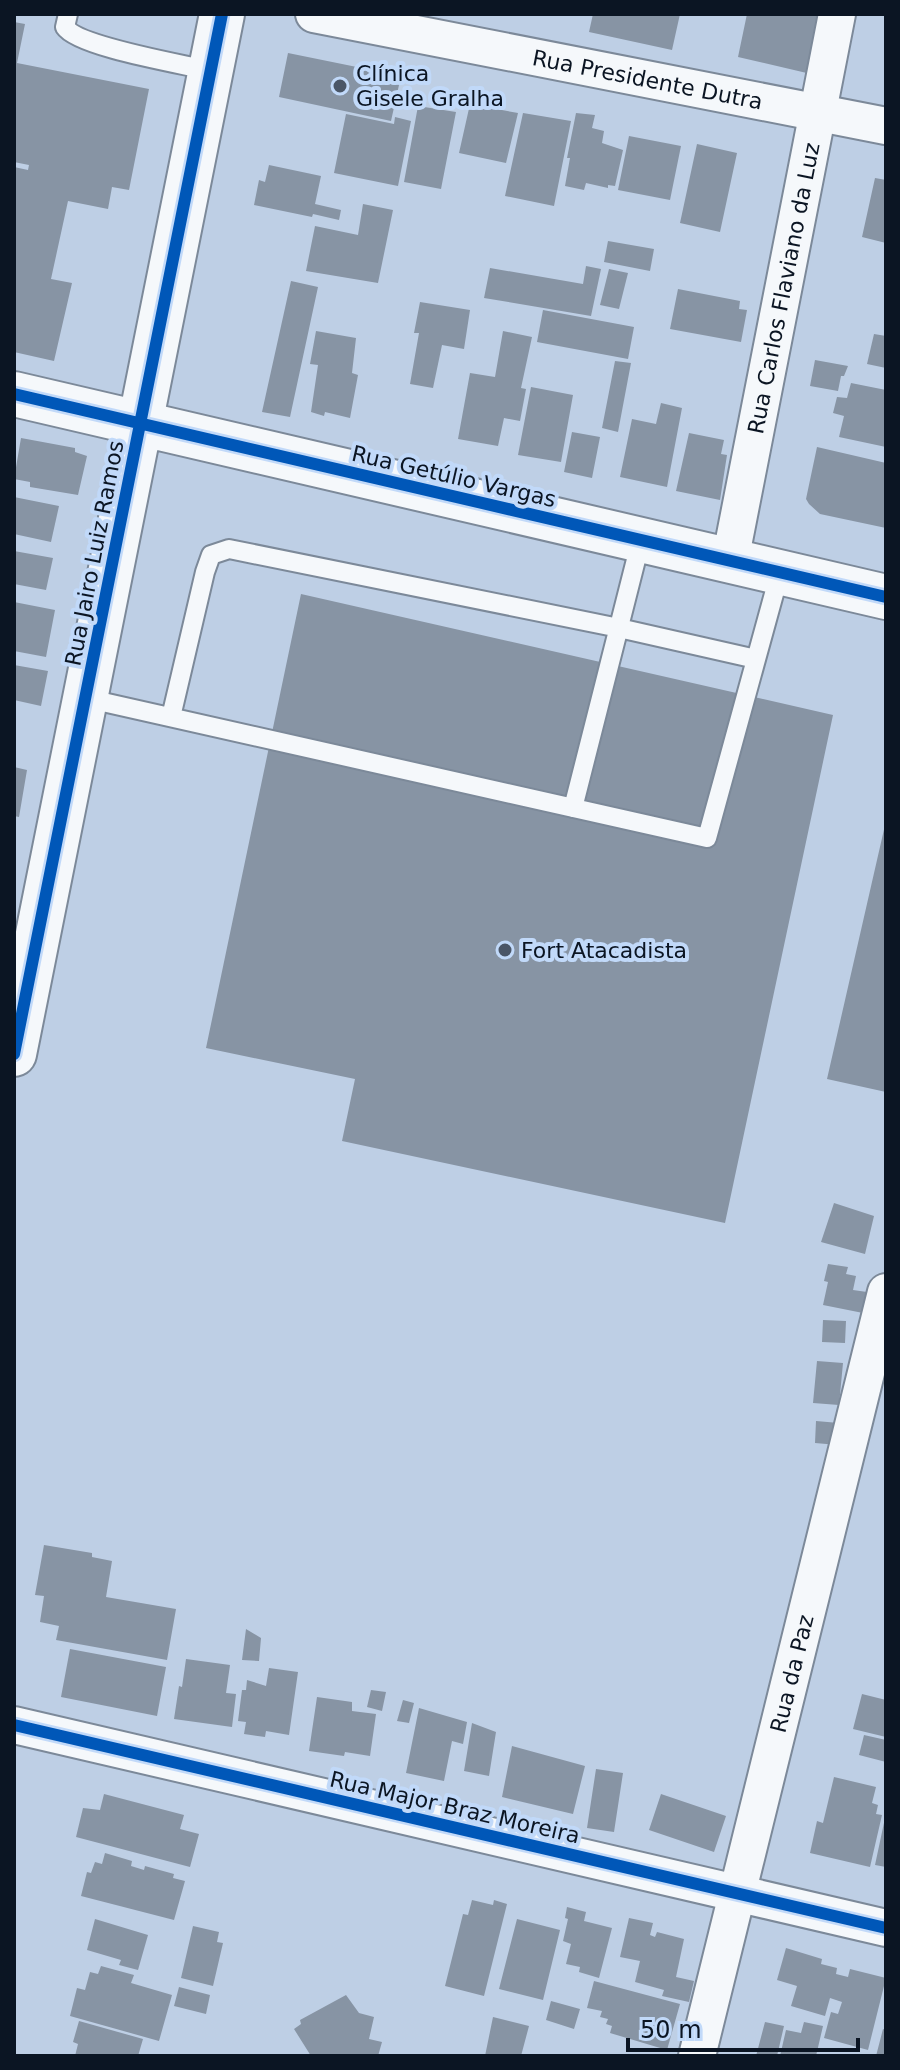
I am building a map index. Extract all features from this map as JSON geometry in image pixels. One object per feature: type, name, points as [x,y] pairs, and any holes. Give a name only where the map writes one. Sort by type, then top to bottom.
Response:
[{"type":"street","name":"Rua Jairo Luiz Ramos","points":[[14,1054],[222,14]]},
{"type":"street","name":"Rua Presidente Dutra","points":[[314,14],[886,126]]},
{"type":"street","name":"Rua Carlos Flaviano da Luz","points":[[730,561],[837,14]]},
{"type":"street","name":"Rua Getúlio Vargas","points":[[14,394],[886,597]]},
{"type":"street","name":"Rua da Paz","points":[[697,2056],[886,1292]]},
{"type":"street","name":"Rua Major Braz Moreira","points":[[14,1725],[886,1928]]},
{"type":"lane","points":[[68,14],[65,27],[69,33],[89,42],[211,71]]},
{"type":"lane","points":[[573,808],[641,540]]},
{"type":"lane","points":[[171,717],[205,572],[211,555],[229,549],[756,659]]},
{"type":"lane","points":[[85,698],[707,838],[780,572]]},
{"type":"building","points":[[593,14],[680,14],[672,50],[589,32]]},
{"type":"building","points":[[747,14],[824,14],[811,74],[738,57]]},
{"type":"building","points":[[14,22],[25,24],[17,63],[149,89],[129,190],[112,187],[108,209],[68,201],[51,279],[72,283],[54,361],[14,352],[14,167],[28,170],[29,165],[14,162]]},
{"type":"building","name":"Clínica Gisele Gralha","points":[[288,53],[401,76],[391,121],[279,97]]},
{"type":"building","points":[[470,104],[518,113],[506,163],[459,153]]},
{"type":"building","points":[[418,106],[456,112],[441,189],[404,182]]},
{"type":"building","points":[[523,113],[571,121],[554,206],[505,196]]},
{"type":"building","points":[[576,113],[595,115],[592,128],[604,131],[602,143],[623,150],[615,186],[608,185],[608,188],[586,183],[584,190],[565,186]]},
{"type":"building","points":[[346,114],[394,124],[395,117],[411,121],[398,186],[334,173]]},
{"type":"building","points":[[629,136],[681,146],[670,200],[618,190]]},
{"type":"building","points":[[697,144],[737,153],[720,232],[680,223]]},
{"type":"building","points":[[269,165],[321,176],[315,204],[341,210],[339,220],[254,205],[259,180],[265,182]]},
{"type":"building","points":[[875,178],[886,180],[886,243],[862,237]]},
{"type":"building","points":[[363,204],[393,210],[378,283],[306,271],[315,226],[358,235]]},
{"type":"building","points":[[608,241],[654,249],[650,271],[604,262]]},
{"type":"building","points":[[586,266],[601,269],[591,316],[484,298],[490,268],[583,284]]},
{"type":"building","points":[[609,269],[628,273],[619,309],[600,305]]},
{"type":"building","points":[[291,281],[318,287],[290,417],[262,412]]},
{"type":"building","points":[[678,289],[740,301],[739,309],[747,310],[741,342],[670,329]]},
{"type":"building","points":[[420,302],[470,310],[464,349],[442,345],[433,388],[410,384],[419,333],[414,333]]},
{"type":"building","points":[[543,310],[634,327],[628,359],[537,342]]},
{"type":"building","points":[[316,331],[356,338],[352,373],[358,375],[350,418],[311,412],[318,365],[310,364]]},
{"type":"building","points":[[503,331],[532,337],[521,388],[526,389],[520,421],[504,418],[498,446],[458,439],[470,373],[495,377]]},
{"type":"building","points":[[874,334],[886,336],[886,368],[867,364]]},
{"type":"building","points":[[815,360],[848,366],[844,376],[841,376],[838,391],[810,386]]},
{"type":"building","points":[[615,361],[631,363],[618,432],[602,428]]},
{"type":"building","points":[[851,383],[886,390],[886,447],[839,437],[844,416],[833,413],[837,397],[847,398]]},
{"type":"building","points":[[531,387],[573,395],[561,462],[518,455]]},
{"type":"building","points":[[661,403],[682,408],[667,487],[620,477],[632,419],[656,424]]},
{"type":"building","points":[[572,432],[600,437],[592,478],[564,472]]},
{"type":"building","points":[[689,433],[724,440],[721,454],[727,455],[720,500],[676,491]]},
{"type":"building","points":[[21,438],[75,448],[75,452],[87,456],[78,495],[30,487],[30,482],[14,479]]},
{"type":"building","points":[[817,447],[886,463],[886,528],[820,514],[809,504],[806,499]]},
{"type":"building","points":[[14,497],[59,506],[51,542],[14,534]]},
{"type":"building","points":[[14,551],[53,558],[46,590],[14,584]]},
{"type":"building","name":"Fort Atacadista","points":[[301,594],[833,715],[725,1223],[342,1141],[355,1079],[206,1048]]},
{"type":"building","points":[[14,602],[55,610],[46,657],[14,651]]},
{"type":"building","points":[[14,665],[48,671],[41,706],[14,700]]},
{"type":"building","points":[[14,767],[27,770],[19,817],[14,816]]},
{"type":"building","points":[[886,825],[886,1092],[827,1079]]},
{"type":"building","points":[[834,1203],[874,1216],[865,1254],[821,1242]]},
{"type":"building","points":[[828,1264],[848,1267],[846,1274],[856,1276],[853,1290],[867,1292],[863,1313],[823,1305]]},
{"type":"building","points":[[823,1320],[846,1321],[845,1343],[822,1342]]},
{"type":"building","points":[[817,1361],[843,1363],[839,1405],[813,1403]]},
{"type":"building","points":[[816,1421],[839,1423],[838,1445],[815,1443]]},
{"type":"building","points":[[44,1545],[92,1553],[92,1557],[112,1561],[106,1597],[176,1609],[167,1660],[56,1640],[59,1626],[40,1622],[44,1596],[35,1595]]},
{"type":"building","points":[[246,1629],[261,1638],[259,1661],[242,1660]]},
{"type":"building","points":[[70,1649],[166,1667],[157,1716],[61,1697]]},
{"type":"building","points":[[186,1659],[230,1665],[226,1693],[236,1694],[232,1727],[174,1719]]},
{"type":"building","points":[[269,1668],[298,1672],[289,1735],[266,1731],[265,1737],[244,1734],[246,1722],[238,1721],[242,1690],[246,1690],[247,1680],[266,1686]]},
{"type":"building","points":[[371,1690],[386,1692],[382,1711],[367,1707]]},
{"type":"building","points":[[862,1694],[886,1700],[886,1737],[853,1729]]},
{"type":"building","points":[[317,1697],[352,1702],[352,1711],[376,1714],[370,1756],[309,1751]]},
{"type":"building","points":[[403,1700],[414,1703],[409,1723],[397,1721]]},
{"type":"building","points":[[419,1708],[467,1722],[463,1744],[452,1741],[444,1781],[406,1773]]},
{"type":"building","points":[[472,1723],[496,1732],[489,1776],[464,1771]]},
{"type":"building","points":[[864,1735],[886,1740],[886,1762],[859,1755]]},
{"type":"building","points":[[512,1746],[585,1766],[573,1814],[502,1797]]},
{"type":"building","points":[[596,1769],[623,1773],[614,1832],[587,1828]]},
{"type":"building","points":[[834,1777],[876,1787],[872,1803],[878,1805],[876,1814],[882,1815],[870,1867],[810,1853],[817,1821],[823,1823]]},
{"type":"building","points":[[104,1794],[184,1815],[180,1829],[199,1834],[190,1867],[76,1837],[83,1808],[100,1810]]},
{"type":"building","points":[[661,1794],[726,1816],[714,1852],[649,1830]]},
{"type":"building","points":[[886,1818],[886,1867],[875,1865]]},
{"type":"building","points":[[105,1853],[132,1861],[131,1866],[144,1870],[145,1866],[174,1874],[173,1878],[185,1881],[174,1920],[81,1896],[87,1872],[91,1873],[95,1862],[102,1864]]},
{"type":"building","points":[[472,1900],[493,1905],[494,1900],[507,1904],[484,1996],[445,1986],[463,1914],[468,1915]]},
{"type":"building","points":[[567,1907],[586,1912],[584,1921],[612,1928],[599,1978],[579,1972],[580,1967],[566,1964],[571,1944],[563,1941]]},
{"type":"building","points":[[629,1918],[653,1923],[650,1935],[655,1937],[657,1932],[684,1939],[676,1977],[694,1981],[689,2002],[662,1996],[664,1990],[635,1982],[640,1961],[620,1957]]},
{"type":"building","points":[[95,1919],[148,1935],[138,1970],[119,1965],[121,1960],[87,1950]]},
{"type":"building","points":[[517,1919],[560,1930],[543,2000],[499,1989]]},
{"type":"building","points":[[193,1926],[219,1932],[217,1942],[223,1943],[213,1986],[181,1978]]},
{"type":"building","points":[[786,1948],[822,1959],[821,1964],[837,1968],[836,1974],[848,1977],[850,1969],[886,1978],[868,2050],[824,2038],[831,2012],[838,2014],[842,2002],[830,1998],[825,2016],[791,2006],[797,1986],[777,1980]]},
{"type":"building","points":[[101,1966],[134,1975],[131,1983],[172,1995],[159,2041],[70,2016],[77,1988],[85,1990],[90,1972],[98,1974]]},
{"type":"building","points":[[594,1981],[680,2004],[667,2050],[610,2033],[612,2026],[606,2024],[608,2019],[600,2017],[602,2011],[587,2008]]},
{"type":"building","points":[[179,1987],[210,1995],[206,2014],[174,2006]]},
{"type":"building","points":[[346,1995],[359,2013],[374,2017],[369,2039],[382,2042],[378,2056],[311,2056],[294,2029],[301,2024],[300,2020]]},
{"type":"building","points":[[551,2001],[580,2009],[574,2029],[546,2020]]},
{"type":"building","points":[[493,2017],[529,2026],[521,2056],[485,2056]]},
{"type":"building","points":[[79,2021],[143,2039],[138,2056],[75,2056],[78,2044],[73,2042]]},
{"type":"building","points":[[765,2022],[784,2026],[777,2056],[756,2056]]},
{"type":"building","points":[[804,2022],[823,2026],[816,2056],[780,2056],[786,2030],[801,2033]]},
{"type":"building","points":[[883,2029],[886,2030],[886,2056],[876,2056]]},
{"type":"cycle path","points":[[14,1054],[222,14]]},
{"type":"cycle path","points":[[14,394],[886,597]]},
{"type":"cycle path","points":[[14,1725],[886,1928]]},
{"type":"place","name":"Clínica Gisele Gralha","points":[[340,86]]},
{"type":"place","name":"Fort Atacadista","points":[[505,950]]}]
